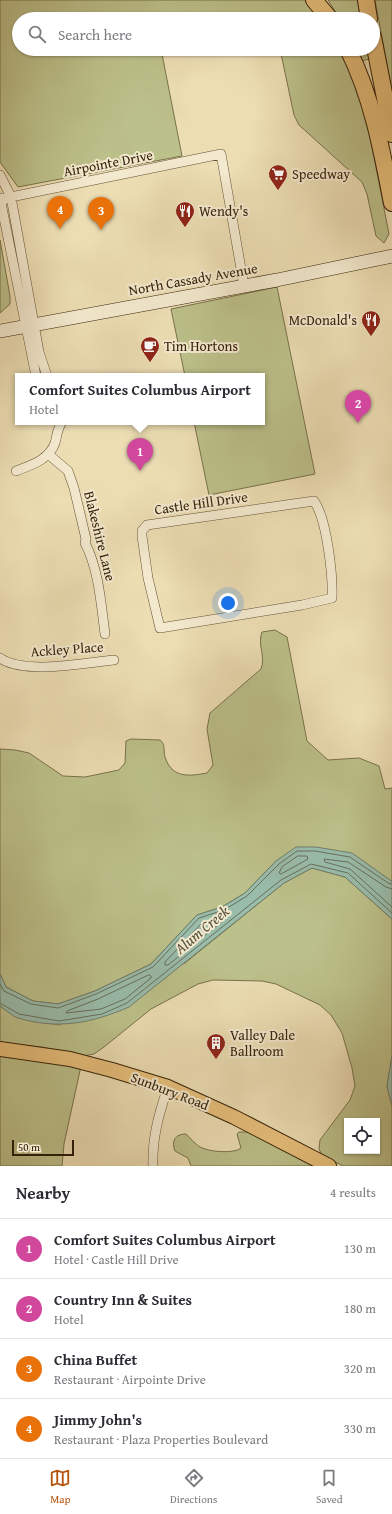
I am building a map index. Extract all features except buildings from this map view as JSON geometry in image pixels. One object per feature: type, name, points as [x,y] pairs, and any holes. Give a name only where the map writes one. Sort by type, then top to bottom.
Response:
[{"type":"highway","points":[[314,0],[325,12]]},
{"type":"highway","points":[[319,0],[327,12]]},
{"type":"highway","points":[[366,0],[368,12]]},
{"type":"highway","points":[[351,56],[359,72],[380,142],[392,204]]},
{"type":"highway","points":[[377,56],[392,129]]},
{"type":"main road","name":"North Cassady Avenue","points":[[0,331],[244,286],[392,256]]},
{"type":"main road","name":"Sunbury Road","points":[[0,1049],[70,1059],[168,1087],[234,1117],[329,1166]]},
{"type":"street","name":"Airpointe Drive","points":[[0,199],[221,154],[244,286]]},
{"type":"street","points":[[0,175],[11,197],[36,373]]},
{"type":"street","points":[[0,199],[30,325],[46,373]]},
{"type":"street","points":[[16,471],[41,460],[48,454],[54,444],[58,425]]},
{"type":"street","name":"Blakeshire Lane","points":[[48,454],[66,467],[74,488],[86,539],[85,543],[99,589],[105,634]]},
{"type":"street","name":"Castle Hill Drive","points":[[314,501],[321,512],[333,582],[332,598],[307,604],[160,628],[148,578],[142,531],[147,525],[314,501]]},
{"type":"street","name":"Ackley Place","points":[[0,658],[4,661],[34,668],[68,666],[114,660]]},
{"type":"street","points":[[153,1166],[152,1146],[168,1087]]},
{"type":"green space","points":[[0,0],[305,0],[315,12],[12,12],[12,56],[162,56],[182,156],[18,187],[0,162]]},
{"type":"green space","points":[[328,0],[358,0],[361,12],[336,12]]},
{"type":"green space","points":[[375,0],[392,0],[392,91],[380,27],[380,12],[377,12]]},
{"type":"green space","points":[[281,56],[344,56],[357,89],[370,137],[389,234],[384,243],[376,236],[367,194],[362,182],[299,125],[294,115]]},
{"type":"green space","points":[[359,56],[369,56],[370,59],[361,61]]},
{"type":"green space","points":[[0,240],[10,296],[10,304],[0,313]]},
{"type":"green space","points":[[277,287],[315,474],[209,495],[195,425],[265,425],[265,373],[184,373],[171,309]]},
{"type":"green space","points":[[275,630],[287,637],[307,741],[328,760],[359,758],[379,766],[385,789],[392,788],[392,881],[276,861],[245,893],[222,907],[197,915],[151,964],[95,991],[58,1004],[33,1001],[6,987],[0,974],[0,749],[29,753],[63,776],[85,777],[119,770],[125,763],[126,741],[131,739],[160,740],[164,746],[165,757],[168,764],[177,773],[194,775],[207,773],[213,765],[207,729],[210,713],[261,669],[263,660],[260,641],[262,632]]},
{"type":"green space","points":[[312,868],[345,877],[392,919],[392,1056],[387,1086],[392,1106],[392,1166],[343,1166],[322,1155],[319,1149],[320,1140],[350,1100],[355,1086],[352,1068],[342,1033],[331,1015],[320,1005],[276,984],[262,981],[213,980],[198,984],[151,1009],[94,1054],[83,1056],[42,1047],[0,1043],[0,1006],[17,1017],[59,1025],[185,963],[284,883]]},
{"type":"green space","points":[[0,1054],[81,1066],[64,1144],[62,1166],[0,1166]]},
{"type":"green space","points":[[239,1132],[248,1132],[316,1166],[191,1166],[188,1158],[175,1151],[173,1144],[179,1135],[186,1134],[196,1144],[204,1149],[221,1152],[233,1151],[241,1148],[237,1134]]},
{"type":"water","name":"Alum Creek","points":[[296,847],[316,847],[352,853],[392,881],[392,919],[345,877],[312,868],[284,883],[129,1007],[88,1021],[47,1024],[18,1018],[0,1006],[0,974],[6,987],[33,1001],[58,1004],[95,991],[151,964],[197,915],[222,907],[245,893],[276,861]]},
{"type":"water","points":[[392,1056],[392,1106],[387,1086]]},
{"type":"place","name":"Speedway","points":[[278,191]]},
{"type":"place","name":"Wendy's","points":[[185,228]]},
{"type":"place","name":"Jimmy John's","points":[[60,229]]},
{"type":"place","name":"China Buffet","points":[[101,230]]},
{"type":"place","name":"McDonald's","points":[[371,337]]},
{"type":"place","name":"Tim Hortons","points":[[150,363]]},
{"type":"place","name":"Country Inn & Suites","points":[[358,423]]},
{"type":"place","name":"Comfort Suites Columbus Airport","points":[[140,471]]},
{"type":"place","name":"Valley Dale Ballroom","points":[[216,1060]]}]
